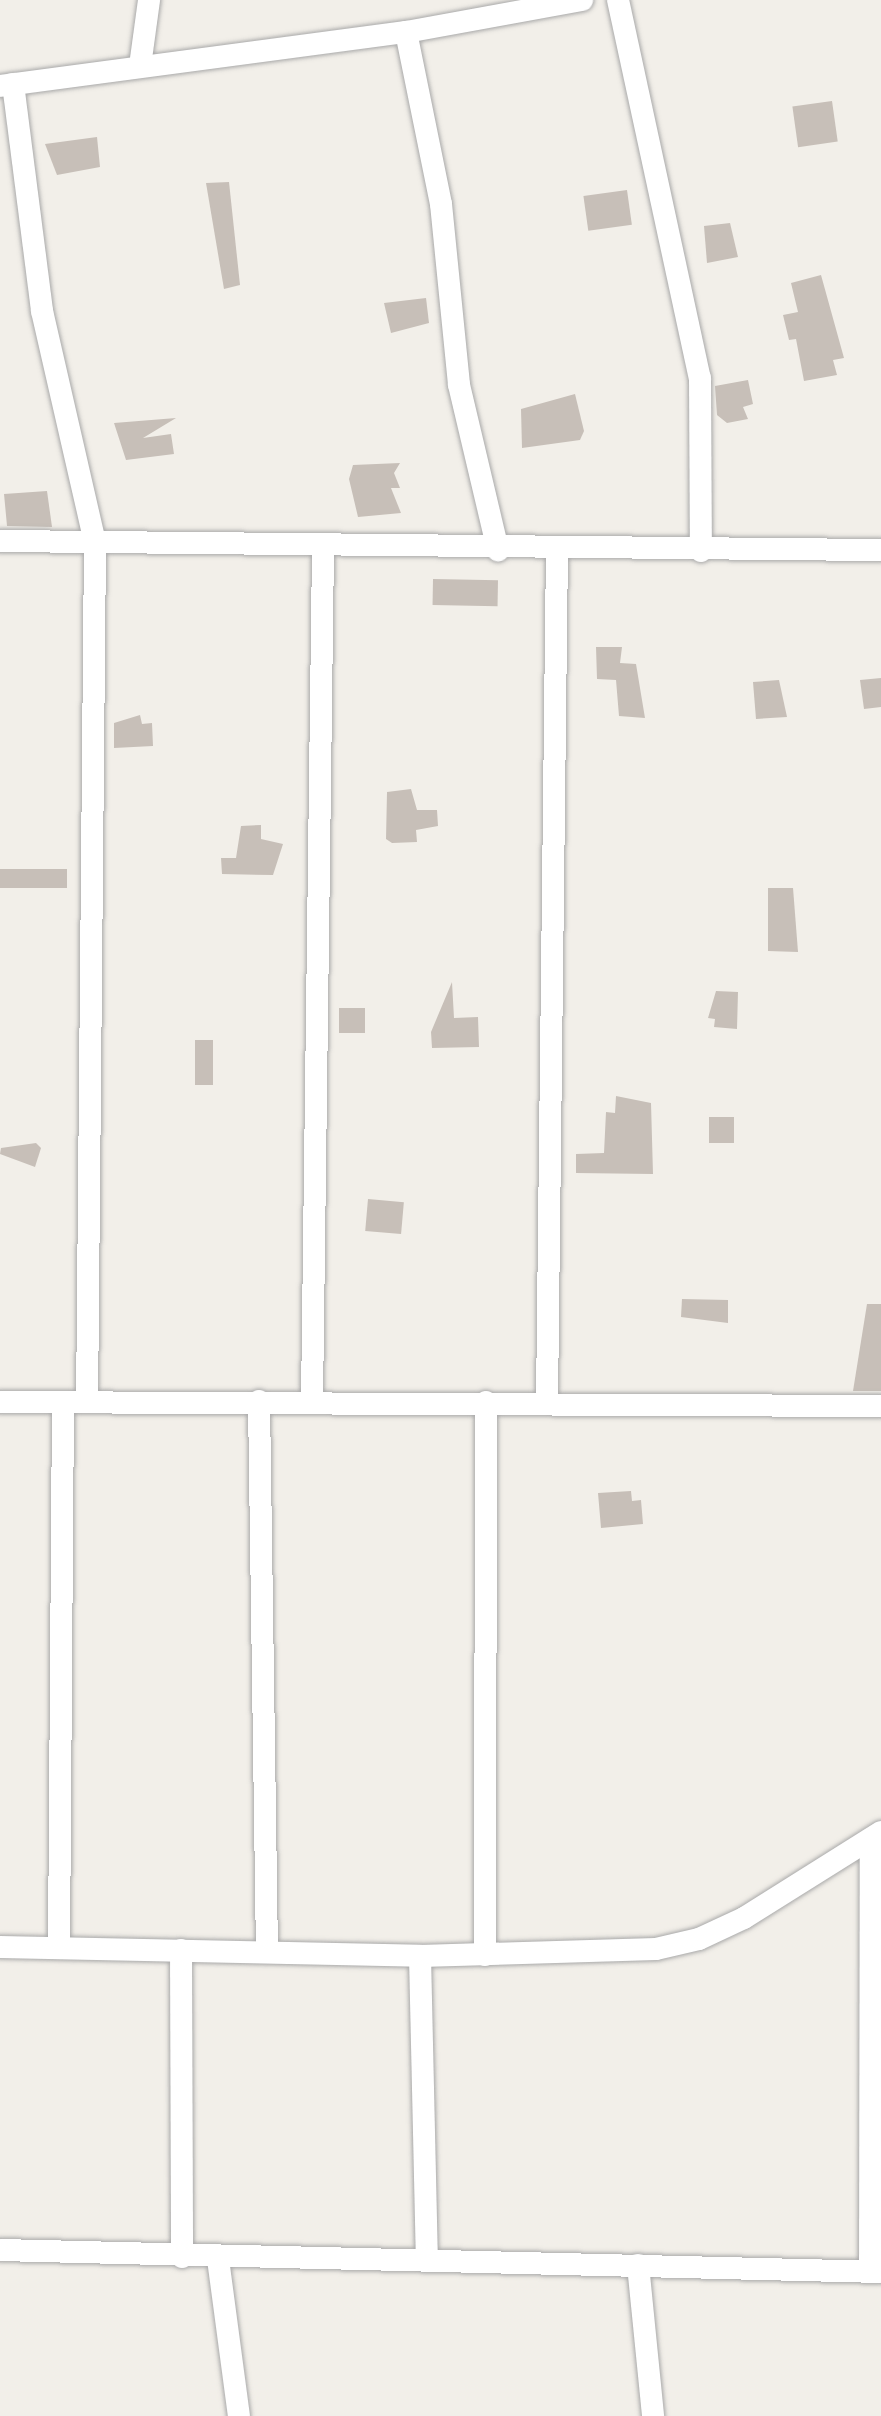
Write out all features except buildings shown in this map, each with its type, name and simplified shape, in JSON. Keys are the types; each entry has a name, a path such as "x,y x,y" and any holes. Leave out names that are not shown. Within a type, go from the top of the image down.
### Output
{"street":[{"path":"140,66 149,0"},
{"path":"87,1402 95,543 42,311 6,85 406,32 582,0"},
{"path":"618,0 700,378 701,552"},
{"path":"406,32 441,204 459,385 498,550"},
{"path":"0,541 557,551 881,550"},
{"path":"312,1400 323,547"},
{"path":"547,1402 557,551"},
{"path":"0,1402 312,1400 881,1406"},
{"path":"258,1401 268,1952"},
{"path":"59,1948 62,1402"},
{"path":"484,1955 486,1402"},
{"path":"0,1947 420,1956 656,1948 699,1939 876,1835"},
{"path":"0,2250 218,2259 427,2258 876,2272 876,1835"},
{"path":"181,1950 182,2258"},
{"path":"420,1956 427,2258"},
{"path":"218,2259 239,2416"},
{"path":"638,2265 652,2416"}]}
